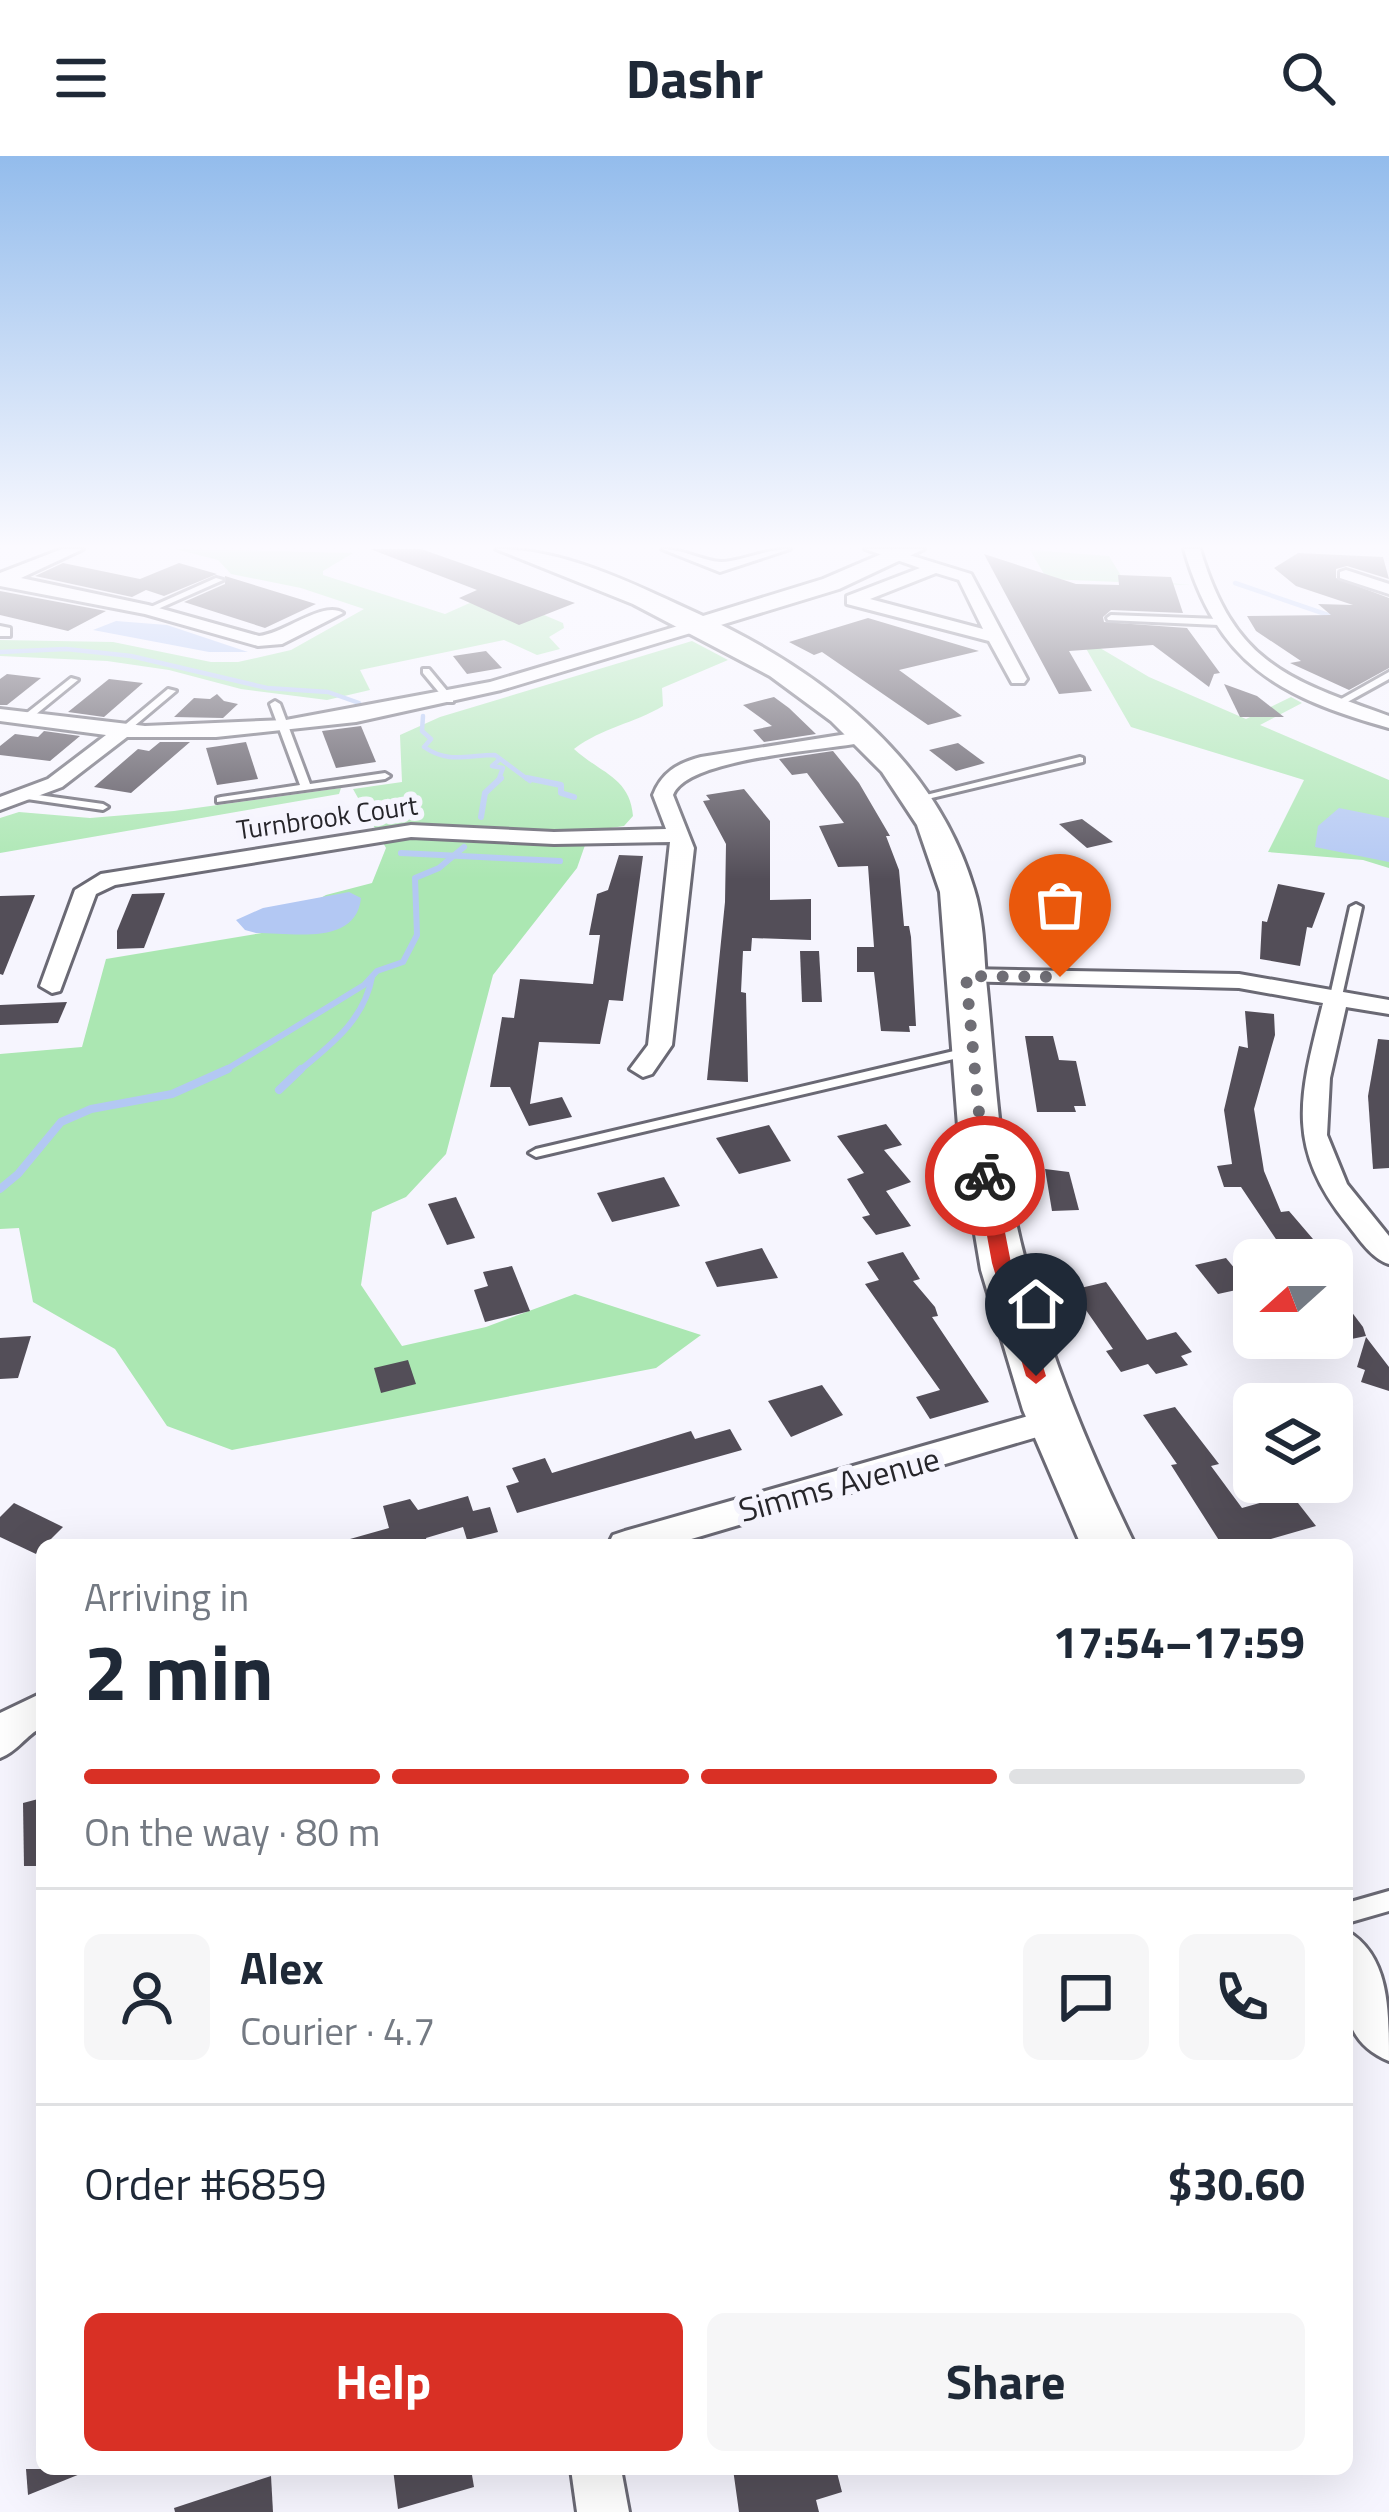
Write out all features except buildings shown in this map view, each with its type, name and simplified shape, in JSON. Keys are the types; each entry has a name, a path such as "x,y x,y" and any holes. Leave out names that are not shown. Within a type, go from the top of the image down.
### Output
{"main road":[{"path":"756,659 802,686 866,737 919,798 952,866 984,1170 1001,1263 1053,1420 1105,1539"}],"street":[{"path":"0,715 123,731 198,732 283,724 450,700 594,659"},
{"path":"1007,659 1018,679"},
{"path":"1256,659 1339,703 1389,722"},
{"path":"0,804 68,775 123,731"},
{"path":"643,1069 658,1052 665,1014 681,835 663,794 680,771 714,761 866,737"},
{"name":"Turnbrook Court","path":"52,986 86,890 109,879 411,831 554,838 681,835"},
{"path":"966,976 1239,981 1389,1007"},
{"path":"1336,996 1311,1131 1324,1174 1389,1254"},
{"name":"Simms Avenue","path":"646,1539 1053,1420"},
{"path":"2,1736 22,1717 36,1711"},
{"path":"597,2475 603,2512"}],"lane":[{"path":"427,670 450,700"},
{"path":"1339,703 1389,675"},
{"path":"26,718 74,680"},
{"path":"123,731 171,691"},
{"path":"275,704 307,788"},
{"path":"919,798 1080,760"},
{"path":"221,800 385,776"},
{"path":"24,796 103,807"},
{"path":"1336,996 1356,907"},
{"path":"536,1153 972,1051"},
{"path":"1353,1910 1389,1901"}],"green space":[{"path":"63,659 413,659 360,670 370,690 327,700 241,689 169,670"},
{"path":"632,659 728,660 662,688 663,706 574,749 620,784 633,816 624,826 590,831 577,868 493,975 446,1154 406,1197 372,1212 361,1285 402,1346 486,1327 575,1294 701,1335 656,1368 232,1450 167,1426 115,1349 33,1302 19,1228 0,1229 0,1054 82,1047 106,959 298,927 300,909 326,895 372,883 386,848 353,789 402,782 400,735 440,717"},
{"path":"1092,659 1119,659 1246,719 1291,697 1302,703 1260,725 1389,780 1389,868 1363,860 1268,852 1304,780 1131,727"},
{"path":"341,788 339,794 0,853 0,818 19,812 90,818"}],"water":[{"path":"1339,808 1389,818 1389,862 1315,847 1318,826"},
{"path":"349,892 361,898 357,913 335,930 304,935 256,933 236,920 263,908"}],"waterway":[{"path":"144,659 267,688 328,692 359,703"},
{"path":"423,716 422,731 431,739 424,747 450,757 495,755 530,781"},
{"path":"498,781 503,768 492,766 500,759"},
{"path":"527,778 561,785 561,793 574,797"},
{"path":"481,817 485,793 498,781"},
{"path":"454,856 464,847"},
{"path":"401,853 454,856"},
{"path":"224,1071 364,985 377,971 403,962 417,935 415,878 454,856"},
{"path":"454,856 560,861"},
{"path":"298,1072 354,1019 372,977"},
{"path":"224,1071 228,1069"},
{"path":"279,1090 301,1069"},
{"path":"0,1189 61,1122 91,1109 172,1094 224,1071"}],"way so far":[{"path":"985,1176 966,976 1060,977"}],"route":[{"path":"985,1176 1001,1263 1036,1376"}]}
